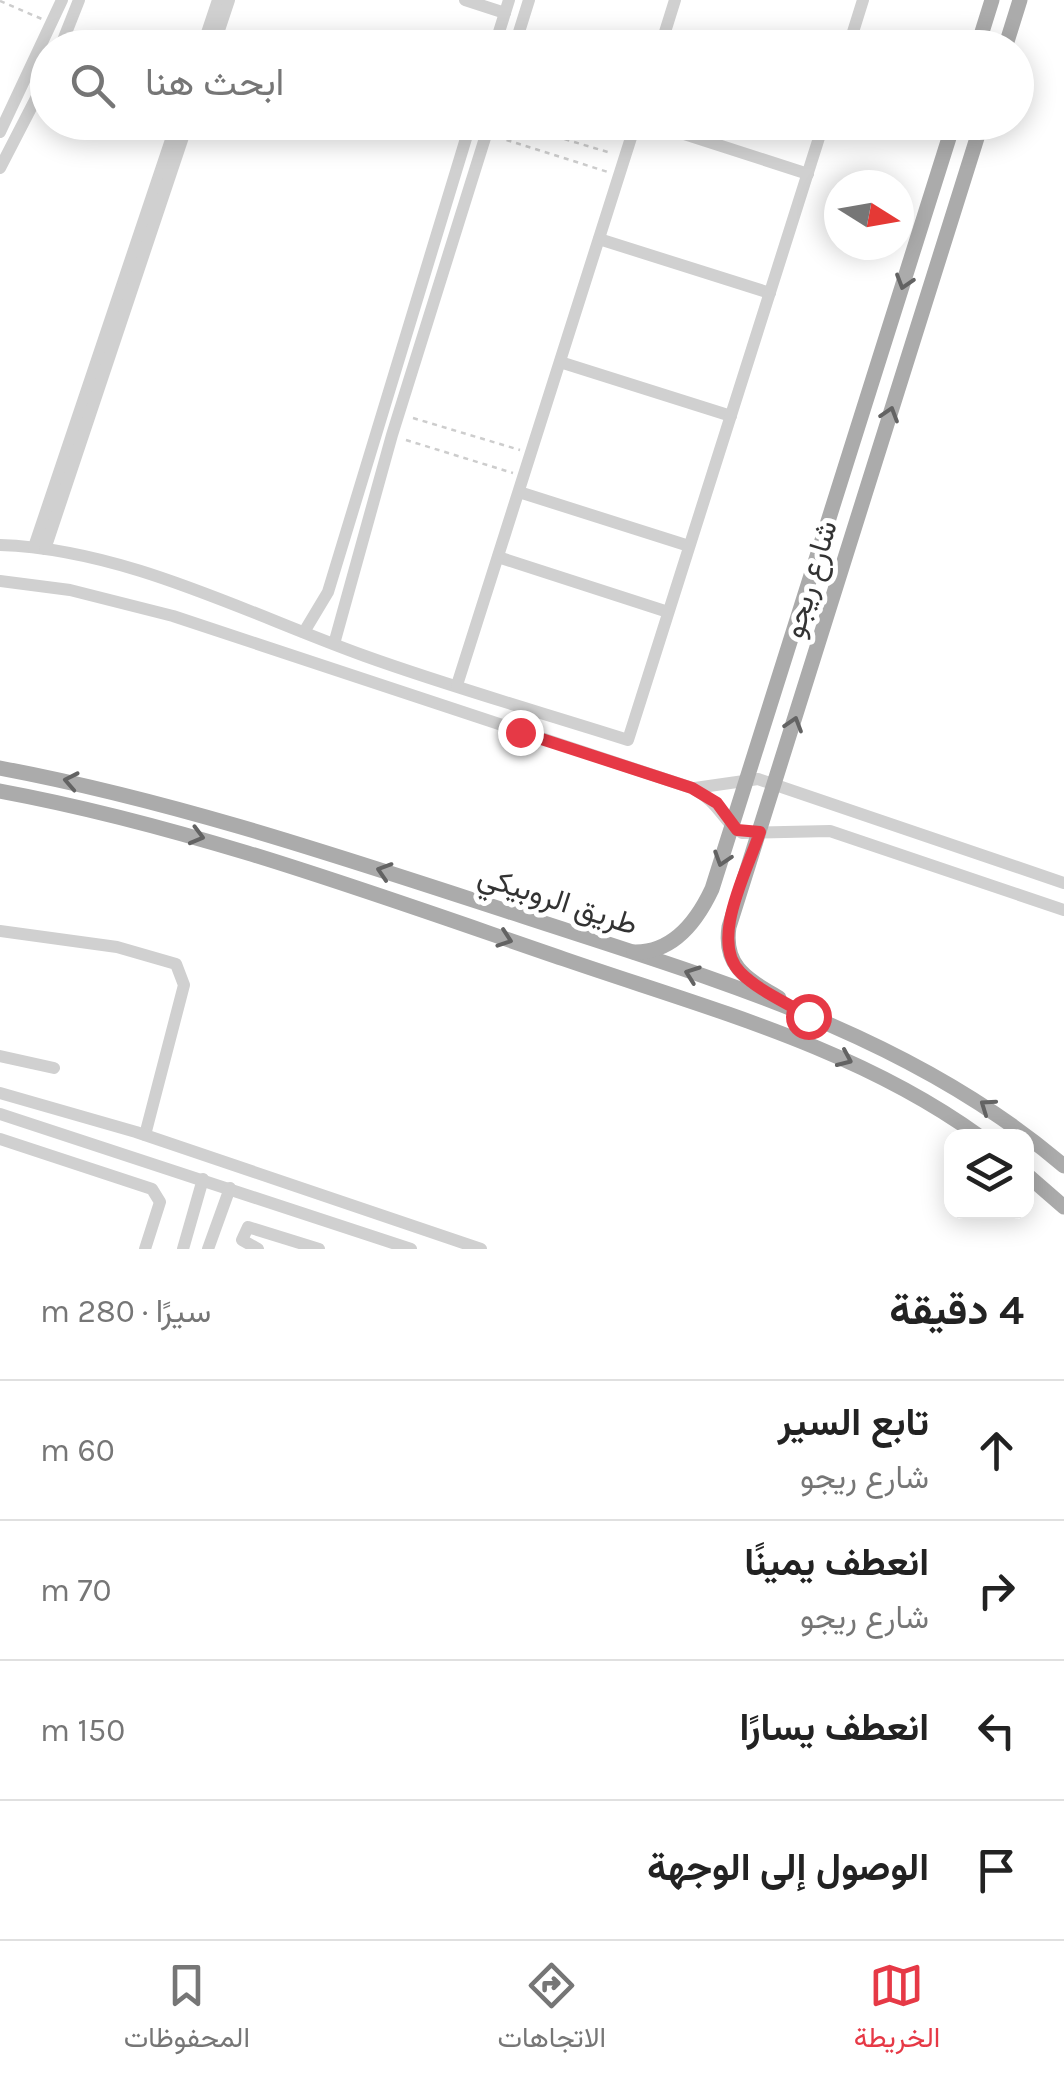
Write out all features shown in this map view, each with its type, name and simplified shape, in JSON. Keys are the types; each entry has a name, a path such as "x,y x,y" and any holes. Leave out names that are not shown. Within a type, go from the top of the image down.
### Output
{"main road":[{"path":"983,30 992,0"},
{"path":"1011,30 1020,0"},
{"name":"شارع ريجو","path":"629,952 648,952 688,928 712,889 948,140"},
{"name":"شارع ريجو","path":"808,1016 746,978 728,951 729,927 976,140"},
{"path":"939,169 964,177"},
{"name":"طريق الروبيكي","path":"0,768 116,790 245,825 629,952 808,1016 923,1066 977,1099 1064,1166"},
{"name":"طريق الروبيكي","path":"0,791 102,810 232,845 798,1040 908,1091 968,1129"},
{"path":"1034,1181 1064,1207"}],"street":[{"path":"49,30 62,0"},
{"path":"67,30 79,0"},
{"path":"208,30 218,0"},
{"path":"219,30 229,0"},
{"path":"466,0 507,6 500,30"},
{"path":"520,30 529,0"},
{"path":"666,30 675,0"},
{"path":"854,30 863,0"},
{"path":"0,132 30,70"},
{"path":"0,168 30,110"},
{"path":"40,548 171,140"},
{"path":"103,359 182,140"},
{"path":"304,632 328,592 466,140"},
{"path":"334,644 392,436 484,140"},
{"path":"458,685 630,140"},
{"path":"703,140 808,174"},
{"path":"0,545 40,548 123,567 334,644 628,740 818,140"},
{"path":"599,239 770,293"},
{"path":"407,332 423,336"},
{"path":"560,362 730,416"},
{"path":"519,492 690,546"},
{"path":"498,558 668,612"},
{"path":"0,581 93,595 174,616 692,788 717,803 732,827 760,832 830,831 1064,910"},
{"path":"692,788 714,788 746,779 775,785 1064,883"},
{"path":"0,931 104,945 160,956 176,964 184,986 144,1135"},
{"path":"0,1056 54,1068"},
{"path":"0,1093 144,1135 481,1249"},
{"path":"0,1114 411,1249"},
{"path":"0,1139 156,1192 160,1202 145,1249"},
{"path":"208,1249 233,1165"},
{"path":"178,1248 203,1178"},
{"path":"258,1249 237,1244 242,1232 252,1226 319,1249"}],"path":[{"path":"0,1 52,24"},
{"path":"521,140 619,176"},
{"path":"567,140 625,157"},
{"path":"399,414 531,453"},
{"path":"392,436 524,476"}],"route":[{"path":"520,732 692,788 717,803 732,827 748,833 760,832 729,927 728,951 746,978 808,1016"}]}
